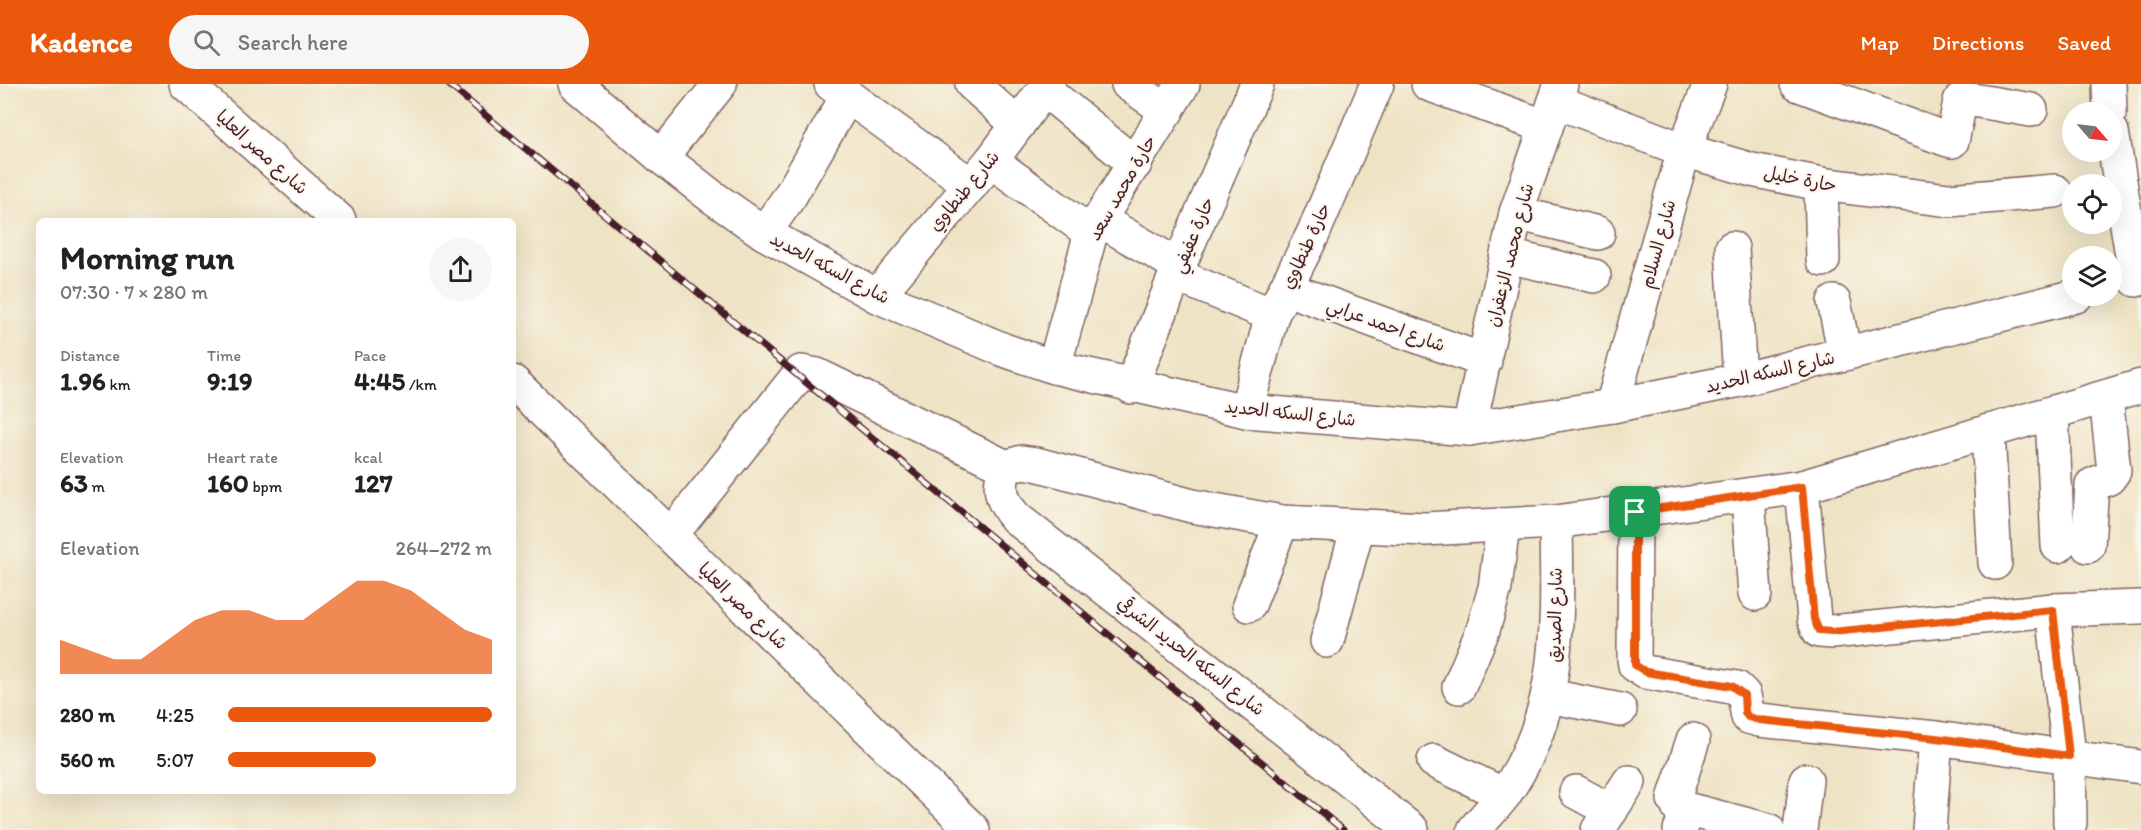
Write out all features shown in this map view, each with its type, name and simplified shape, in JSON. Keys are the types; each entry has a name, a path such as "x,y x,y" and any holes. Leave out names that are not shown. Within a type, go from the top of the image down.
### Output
{"street":[{"name":"شارع مصر العليا","path":"186,84 337,218"},
{"path":"661,157 720,84"},
{"path":"972,84 1018,125"},
{"path":"1128,84 1167,111"},
{"name":"حارة محمد سعد","path":"1054,367 1096,227 1183,84"},
{"name":"حارة عفيفي","path":"1131,387 1177,270 1257,84"},
{"name":"حارة طنطاوي","path":"1246,411 1280,302 1345,161 1377,84"},
{"name":"حارة خليل","path":"1428,84 1554,104 1684,150 1752,170 1821,184 1948,200 2055,191"},
{"name":"شارع السلام","path":"1612,406 1684,150 1710,84"},
{"path":"1797,84 1868,97 1952,141 1960,101 1967,99 2031,110"},
{"path":"2109,84 2110,102"},
{"name":"شارع السكه الحديد","path":"578,85 661,157 764,233 877,296 1004,350 1054,367 1131,387 1246,411 1469,429 1612,406 1740,380 2062,300"},
{"path":"1046,87 1135,164"},
{"name":"شارع طنطاوي","path":"877,296 981,173 1046,87"},
{"path":"764,233 790,196 840,89"},
{"name":"شارع احمد عرابي","path":"840,89 981,173 1096,227 1177,270 1485,361"},
{"name":"شارع محمد الزعفران","path":"1469,429 1516,213 1554,104"},
{"path":"2116,162 2130,282"},
{"path":"1821,184 1823,260"},
{"path":"1516,213 1598,233"},
{"path":"1732,248 1740,380"},
{"path":"1507,256 1594,276"},
{"path":"1834,302 1845,354"},
{"path":"671,536 801,372 817,375 1006,466 1022,462 1036,464 1192,506 1282,522 1425,529 1556,522 1802,487 2141,386"},
{"name":"شارع مصر العليا","path":"516,385 973,830"},
{"path":"2052,413 2073,546 2092,485 2109,478 2114,471 2106,398"},
{"path":"1988,431 1995,563"},
{"name":"شارع السكه الحديد الشرقي","path":"1006,466 1000,485 1002,497 1005,505 1016,518 1412,830"},
{"path":"1802,487 1814,619 1819,631 1832,632 2053,610 2141,607"},
{"path":"1748,496 1755,594"},
{"path":"1635,512 1635,665 1646,672 1732,686 1741,690 1745,712 1752,718 1936,738 2141,767"},
{"path":"1249,605 1282,522"},
{"name":"شارع الصديق","path":"1474,830 1504,795 1534,739 1549,696 1557,639 1556,522"},
{"path":"1327,640 1358,526"},
{"path":"1459,687 1483,630 1495,588 1503,526"},
{"path":"2053,610 2069,756 2070,823"},
{"path":"1549,696 1620,710"},
{"path":"1929,830 1936,738"},
{"path":"1693,740 1674,799 1679,818 1768,830"},
{"path":"1434,761 1504,795"},
{"path":"1800,830 1806,780"},
{"path":"1576,792 1604,821 1629,782"}],"railway":[{"path":"448,84 1343,830"}],"route":[{"path":"1802,487 1814,619 1819,631 1832,632 2053,610 2069,756 1936,738 1759,720 1748,717 1745,712 1744,695 1741,690 1732,686 1646,672 1640,669 1635,665 1634,659 1635,512 1802,487"}]}
